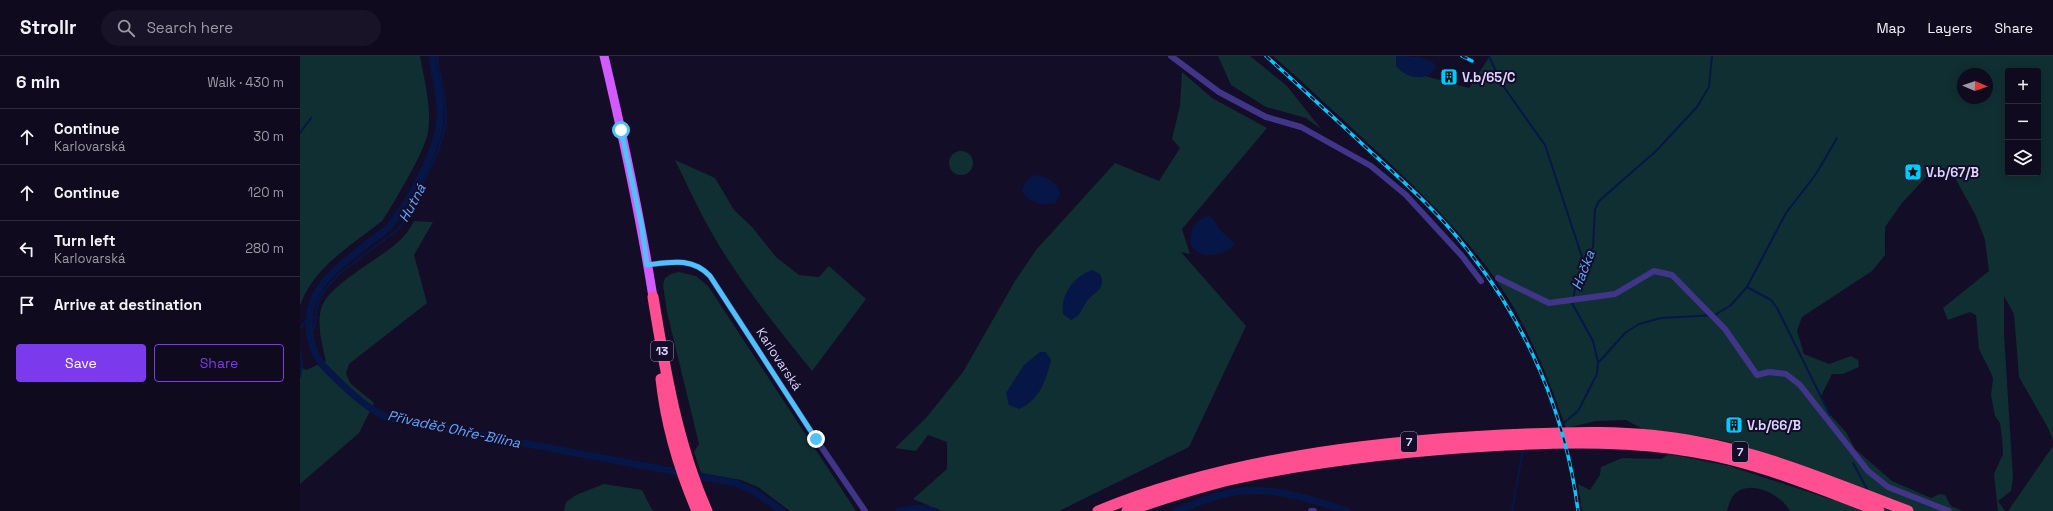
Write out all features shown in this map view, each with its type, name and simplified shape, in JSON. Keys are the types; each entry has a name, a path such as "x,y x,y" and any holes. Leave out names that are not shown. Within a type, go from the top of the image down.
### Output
{"highway":[{"name":"13","path":"653,297 662,390 696,510"},
{"name":"7","path":"1098,511 1182,487 1280,470 1403,452 1528,444 1642,440 1730,460 1908,511"},
{"name":"13","path":"679,449 707,511"},
{"name":"7","path":"1127,511 1182,487"},
{"name":"7","path":"1832,488 1879,511"}],"main road":[{"name":"13","path":"604,56 628,157 653,297"}],"street":[{"path":"1171,56 1219,92 1266,117 1301,127 1371,166 1406,195 1462,256 1481,280"},
{"name":"Karlovarská","path":"647,265 683,261 698,266 710,276 865,511"},
{"path":"1498,278 1549,303 1615,294 1654,271 1672,275 1725,329 1756,375 1769,372 1786,374 1800,385 1868,471 1888,487 1949,511"}],"green space":[{"path":"300,56 420,56 427,94 429,123 426,140 417,161 382,221 346,248 323,269 306,292 300,306"},
{"path":"1218,56 1250,56 1287,86 1321,129 1306,118 1266,107 1231,85"},
{"path":"1273,56 1396,56 1396,66 1414,77 1425,76 1469,88 1490,56 2053,56 2053,440 2047,426 2019,377 2014,314 2004,296 2004,334 2013,478 2011,491 1998,501 2005,511 1998,511 1994,474 2003,454 2002,437 2000,423 1995,416 1991,395 1993,380 1992,375 1979,349 1976,315 1970,312 1948,320 1943,308 1989,271 1985,240 1976,216 1954,176 1944,168 1928,175 1902,203 1885,227 1885,255 1872,271 1802,317 1797,331 1804,354 1829,364 1851,356 1858,360 1859,367 1843,374 1832,374 1821,396 1832,417 1846,432 1855,449 1892,481 1931,498 1940,494 1945,495 1951,506 1962,511 1790,511 1781,500 1774,495 1767,491 1751,488 1737,492 1730,500 1727,511 1582,511 1578,484 1590,490 1600,475 1601,467 1622,458 1661,459 1669,454 1729,466 1833,500 1840,479 1734,443 1699,436 1643,429 1626,420 1596,421 1566,428 1533,345 1508,298 1494,276 1462,236 1427,199"},
{"path":"1182,72 1212,98 1267,128 1182,229 1190,254 1181,252 1246,326 1189,447 1059,511 942,511 913,499 947,469 947,442 928,435 916,451 895,448 926,418 963,372 1015,281 1036,250 1115,163 1159,181 1180,148 1172,139 1180,106"},
{"path":"961,151 966,152 972,158 972,168 966,174 961,175 956,174 950,168 949,163 950,158 956,152"},
{"path":"675,160 715,178 734,210 752,227 776,257 799,275 819,277 829,266 866,299 812,371 760,305 723,252 701,213"},
{"path":"414,221 433,222 414,255 427,303 349,364 346,373 350,383 374,403 359,433 300,484 300,367 306,370 326,361 320,329 321,309 326,299 334,290 396,244"},
{"path":"679,272 696,276 708,286 856,511 790,511 758,487 741,480 701,473 694,452 699,444 667,312 663,285 665,278 671,274"},
{"path":"2053,446 2053,511 2008,511"},
{"path":"604,484 642,490 654,511 564,511 566,502 576,495"}],"water":[{"path":"1396,56 1412,56 1427,59 1435,64 1436,68 1427,76 1410,76 1396,66"},
{"path":"1035,175 1051,180 1057,186 1060,194 1055,203 1037,203 1028,198 1022,191 1026,182"},
{"path":"1210,216 1220,230 1235,243 1229,249 1213,255 1197,252 1192,247 1190,239 1196,224 1200,220"},
{"path":"1092,270 1100,274 1102,279 1101,287 1087,301 1079,314 1071,320 1063,314 1066,293 1079,277"},
{"path":"1040,352 1046,352 1051,360 1041,389 1032,400 1019,409 1009,405 1006,393 1024,365"}],"waterway":[{"name":"Přivaděč Ohře-Bílina","path":"432,56 440,111 438,132 434,146 421,176 396,218 388,228 327,278 316,295 312,304 309,324 312,344 321,363 363,403 389,418 736,483 755,492 782,511"},
{"name":"Hutná","path":"309,330 314,329 318,302 323,292 339,274 397,230 407,217 439,149 446,123 446,109 437,56"},
{"path":"1489,56 1501,83 1545,145 1585,266"},
{"name":"Hačka","path":"1555,428 1559,427 1578,411 1597,374 1598,362 1593,341 1572,303 1575,289 1593,247 1595,209 1599,201 1656,151 1697,107 1709,87 1712,56"},
{"path":"300,133 311,118"},
{"path":"1747,287 1786,213 1816,174 1837,138"},
{"path":"1599,362 1625,333 1639,324 1661,318 1715,315 1731,305 1747,287 1771,300 1777,308 1830,415"},
{"name":"Přivaděč Ohře-Bílina","path":"300,328 309,317 315,317"},
{"name":"Hutná","path":"300,350 302,364 300,377"},
{"name":"Hačka","path":"1512,511 1523,449"},
{"path":"1853,463 1867,489"},
{"name":"Přivaděč Ohře-Bílina","path":"1176,511 1209,498 1252,490 1284,493 1347,511"},
{"name":"Přivaděč Ohře-Bílina","path":"899,511 920,508 934,511"}],"railway":[{"path":"1266,56 1420,198 1444,222 1488,277 1508,307 1525,339 1553,405 1564,440 1578,511"},
{"path":"1462,56 1472,61"}],"place":[{"name":"V.b/65/C","path":"1449,77"},
{"name":"V.b/67/B","path":"1913,172"},
{"name":"V.b/66/B","path":"1734,425"}],"route":[{"path":"621,130 642,228 647,265 683,261 702,268 710,276 816,439"}]}
